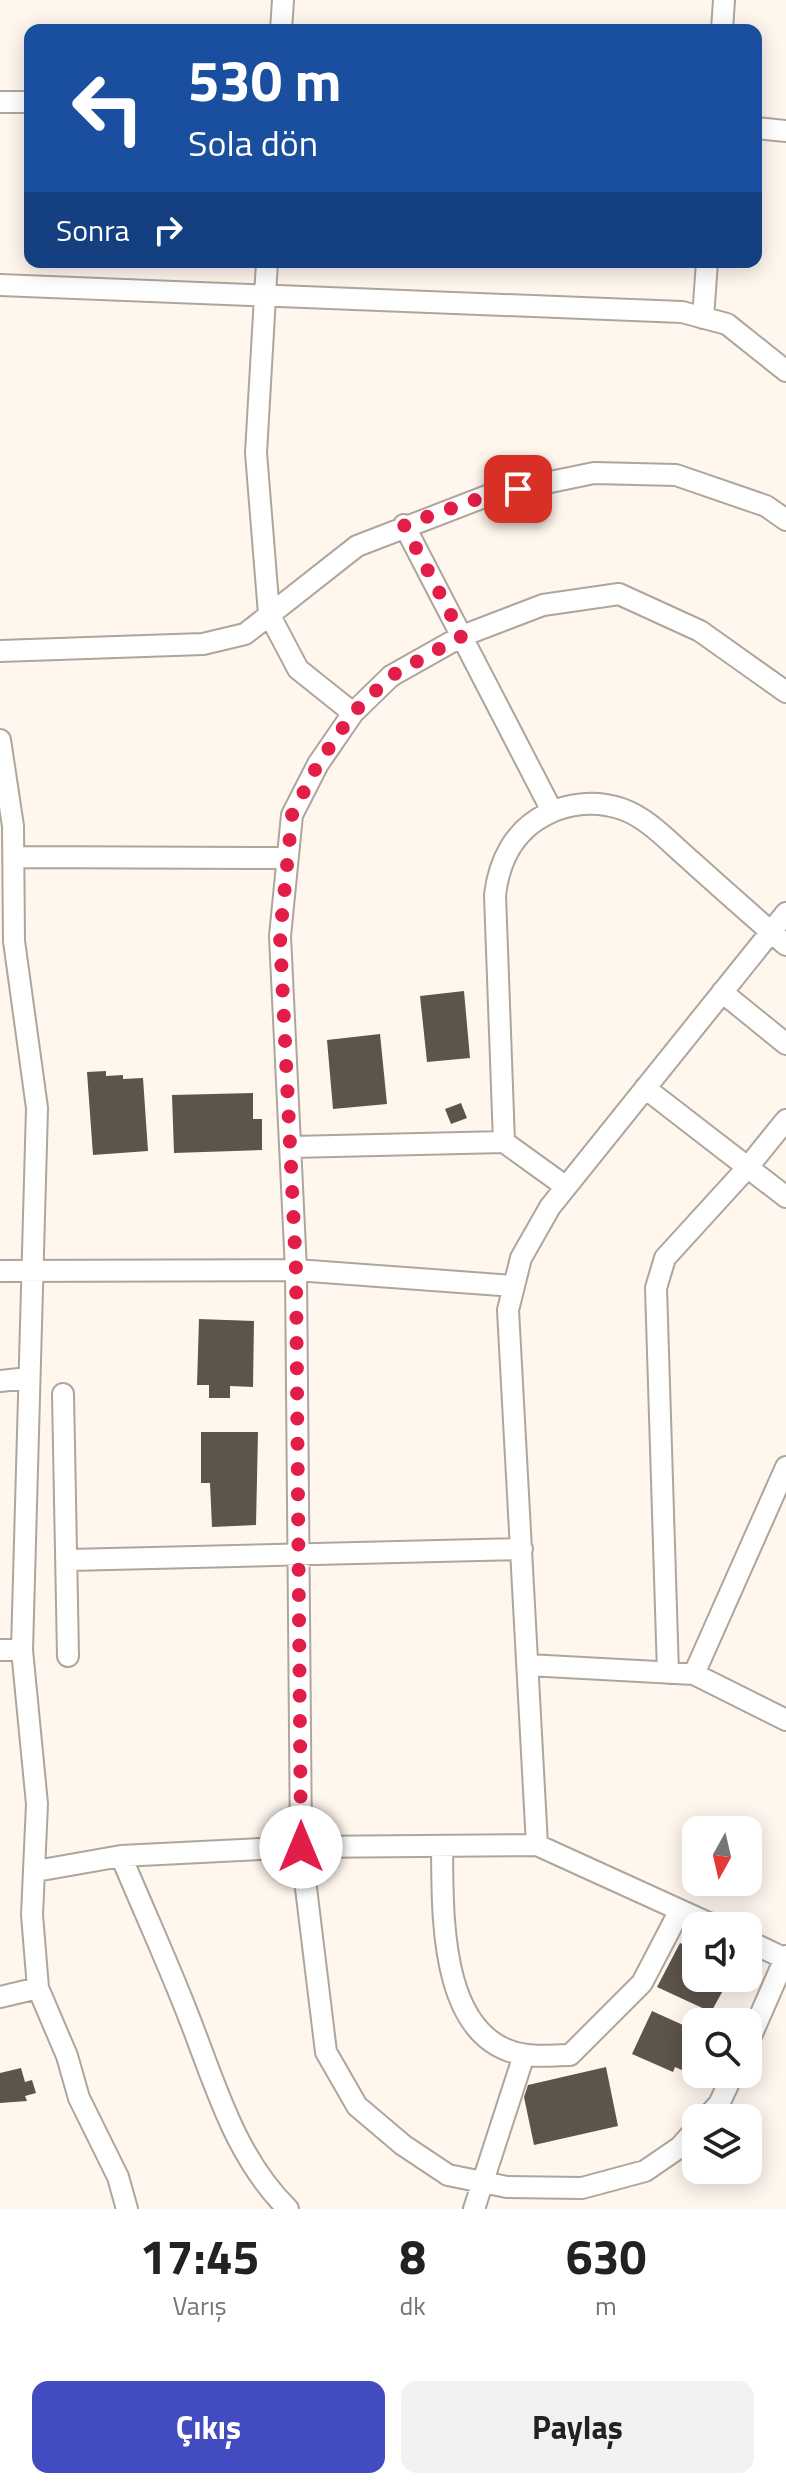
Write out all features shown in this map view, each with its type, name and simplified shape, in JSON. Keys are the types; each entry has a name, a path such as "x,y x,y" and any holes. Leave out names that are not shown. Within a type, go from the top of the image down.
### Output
{"street":[{"path":"281,24 283,0"},
{"path":"722,24 724,0"},
{"path":"0,102 24,102"},
{"path":"762,129 786,131"},
{"path":"267,268 256,453 269,614 298,669 353,713"},
{"path":"703,318 707,268"},
{"path":"0,285 682,312 727,324 786,371"},
{"path":"0,651 203,644 245,634 357,546 404,525 492,494 594,473 676,475 766,506 786,520"},
{"path":"404,525 552,811"},
{"path":"682,2145 645,2171 582,2188 507,2187 448,2175 403,2145 357,2106 326,2052 301,1847 296,1270 280,936 292,815 318,764 353,713 391,676 462,636 543,605 619,594 700,631 786,692"},
{"path":"0,740 13,826 14,857 7,941 37,1108 22,1650 37,1804 32,1915 38,1988 67,2056 79,2098 118,2177 127,2209"},
{"path":"504,1142 496,886 511,845 522,831 552,811 596,804 637,816 778,939"},
{"path":"14,857 287,858"},
{"path":"537,1845 508,1310 521,1258 565,1186 722,992 778,939 786,913"},
{"path":"722,992 786,1044"},
{"path":"645,1088 786,1197"},
{"path":"668,1673 656,1288 665,1258 748,1167 786,1120"},
{"path":"292,1147 504,1142 565,1186"},
{"path":"0,1271 296,1270 514,1286"},
{"path":"0,1381 28,1378"},
{"path":"63,1394 69,1560 68,1656"},
{"path":"694,1674 786,1467"},
{"path":"69,1560 522,1549"},
{"path":"0,1650 22,1650"},
{"path":"528,1665 694,1674 786,1720"},
{"path":"36,1871 121,1856 301,1847 537,1845 684,1912"},
{"path":"442,1846 444,1935 459,1999 490,2038 524,2055 570,2055 601,2027 642,1983 680,1910"},
{"path":"121,1856 190,2018 224,2114 269,2190 288,2209"},
{"path":"762,1947 786,1958 762,2012"},
{"path":"0,1997 38,1988"},
{"path":"474,2209 524,2055"}],"building":[{"path":"464,991 470,1058 427,1062 420,996"},
{"path":"380,1034 387,1104 333,1109 327,1040"},
{"path":"106,1071 106,1076 143,1078 148,1151 93,1155 87,1072"},
{"path":"253,1093 253,1119 262,1119 262,1150 174,1153 172,1095"},
{"path":"461,1103 467,1118 451,1124 445,1109"},
{"path":"199,1319 254,1321 253,1387 230,1386 230,1398 209,1398 209,1385 197,1385"},
{"path":"201,1432 258,1432 256,1525 212,1527 210,1483 201,1483"},
{"path":"680,1943 682,1992 722,1992 713,2008 702,2008 657,1987"},
{"path":"652,2011 682,2025 682,2070 675,2067 673,2072 632,2054"},
{"path":"606,2067 618,2126 534,2145 524,2097 528,2085"},
{"path":"21,2068 25,2082 32,2080 36,2093 25,2096 27,2101 0,2103 0,2073"}],"route":[{"path":"301,1847 296,1270 280,936 292,815 318,764 353,713 391,676 462,636 404,525 492,494 518,489"}]}
